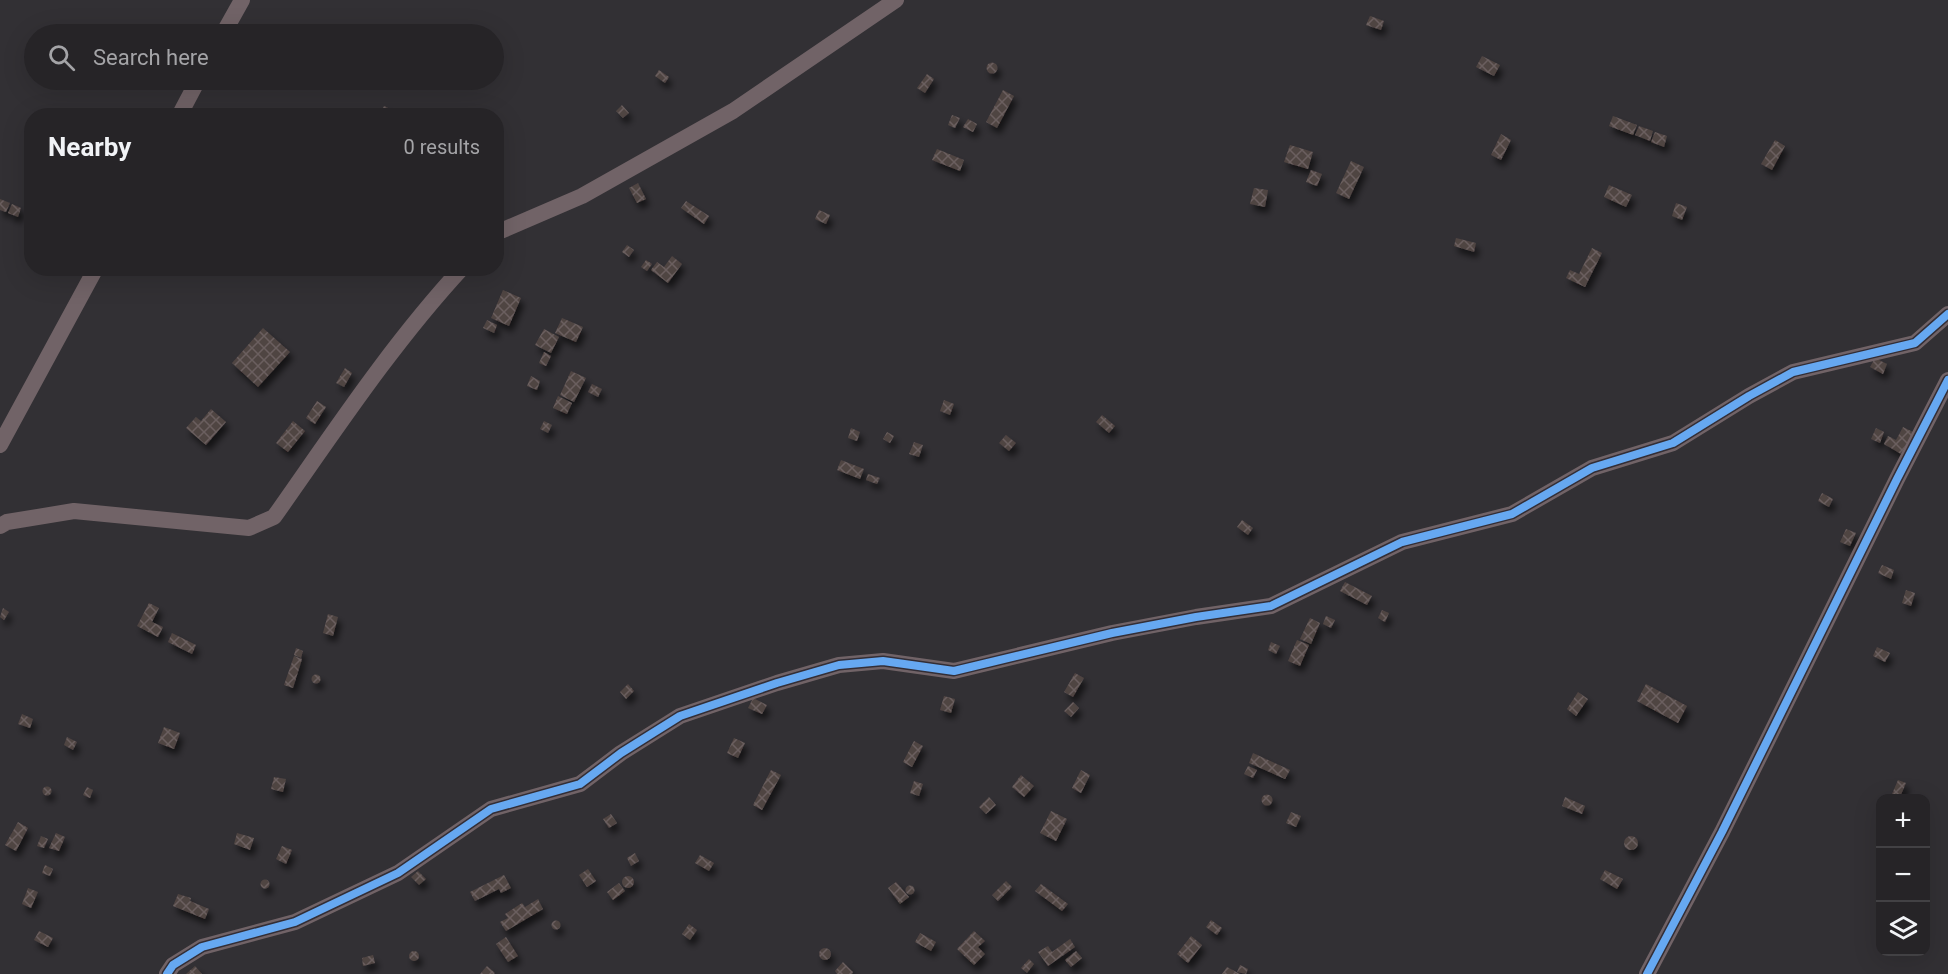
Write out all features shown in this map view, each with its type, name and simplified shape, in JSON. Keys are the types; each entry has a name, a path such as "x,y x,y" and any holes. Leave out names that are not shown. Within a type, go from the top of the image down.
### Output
{"street":[{"path":"229,24 242,0"},
{"path":"504,230 582,196 734,111 896,0"},
{"path":"183,108 193,90"},
{"path":"0,445 92,276"},
{"path":"0,526 7,522 74,511 249,528 274,517 390,354 432,300 454,276"},
{"path":"167,974 174,965 202,947 295,922 398,873 491,809 580,784 621,753 680,716 777,683 840,665 883,661 954,671 1112,633 1271,606 1402,542 1512,514 1592,468 1673,443 1793,372 1915,343 1948,314"},
{"path":"1647,974 1722,832 1948,380"}],"building":[{"path":"1370,16 1384,21 1381,30 1366,25"},
{"path":"1482,56 1500,65 1494,76 1476,67"},
{"path":"992,62 998,68 992,74 986,68"},
{"path":"659,70 669,77 665,83 655,76"},
{"path":"927,74 934,79 925,93 917,88"},
{"path":"1003,90 1014,96 997,128 986,122"},
{"path":"622,105 629,113 623,118 616,111"},
{"path":"952,115 960,118 955,128 948,125"},
{"path":"1613,116 1637,125 1633,135 1609,126"},
{"path":"968,119 977,124 973,132 963,127"},
{"path":"1639,126 1653,131 1650,141 1635,135"},
{"path":"1655,132 1667,136 1664,147 1651,142"},
{"path":"1501,134 1511,140 1501,160 1491,155"},
{"path":"1775,140 1785,146 1772,170 1761,164"},
{"path":"1290,145 1313,152 1308,169 1284,162"},
{"path":"937,149 964,160 960,171 932,160"},
{"path":"1351,161 1364,167 1349,199 1336,193"},
{"path":"1311,170 1322,174 1317,186 1306,182"},
{"path":"638,183 646,199 637,203 629,188"},
{"path":"1609,185 1632,195 1626,207 1604,197"},
{"path":"1254,188 1268,190 1265,207 1250,204"},
{"path":"0,199 10,203 6,212 0,210"},
{"path":"686,201 709,216 704,224 681,208"},
{"path":"1676,203 1687,207 1682,220 1672,216"},
{"path":"12,204 21,208 18,217 8,213"},
{"path":"819,210 830,215 826,224 815,219"},
{"path":"1456,238 1476,243 1474,252 1454,246"},
{"path":"627,245 634,250 629,257 622,252"},
{"path":"1592,248 1602,253 1585,287 1566,278 1570,270 1579,274"},
{"path":"672,256 682,264 668,283 651,270 657,262 664,267"},
{"path":"646,260 652,264 647,271 641,267"},
{"path":"503,290 521,298 509,326 491,318"},
{"path":"562,318 583,327 576,342 555,333"},
{"path":"487,320 497,325 494,333 483,328"},
{"path":"263,328 290,352 258,387 232,363"},
{"path":"544,329 559,337 551,353 535,345"},
{"path":"544,352 551,356 546,366 539,363"},
{"path":"1875,358 1887,364 1883,374 1870,367"},
{"path":"345,368 352,373 344,387 336,383"},
{"path":"571,371 586,378 574,402 560,395"},
{"path":"531,376 540,381 537,390 527,386"},
{"path":"592,384 602,389 598,397 588,392"},
{"path":"558,396 572,403 567,414 553,408"},
{"path":"944,400 954,404 950,415 940,411"},
{"path":"317,401 326,407 315,424 306,418"},
{"path":"211,409 226,422 206,445 186,428 196,417 201,421"},
{"path":"1102,415 1115,426 1109,433 1096,422"},
{"path":"293,421 305,431 288,452 276,443"},
{"path":"544,421 552,425 548,433 540,429"},
{"path":"1903,427 1913,432 1901,454 1884,444 1888,436 1896,440"},
{"path":"851,428 860,432 857,441 848,438"},
{"path":"1876,428 1884,432 1880,443 1871,439"},
{"path":"887,432 894,436 890,443 883,439"},
{"path":"1006,435 1016,443 1009,451 999,443"},
{"path":"914,442 923,445 919,457 909,454"},
{"path":"841,460 864,469 860,479 837,470"},
{"path":"868,474 880,478 877,484 866,480"},
{"path":"1822,493 1833,499 1829,507 1818,501"},
{"path":"1242,520 1253,528 1248,535 1237,527"},
{"path":"1846,529 1856,533 1850,546 1840,542"},
{"path":"1882,565 1894,570 1891,579 1878,573"},
{"path":"1345,582 1372,596 1367,605 1340,591"},
{"path":"1906,590 1915,593 1911,606 1902,603"},
{"path":"149,603 159,608 152,622 163,627 158,637 137,626"},
{"path":"3,608 9,612 4,620 0,617"},
{"path":"1382,610 1389,613 1385,622 1378,618"},
{"path":"328,614 338,617 333,636 323,633"},
{"path":"1326,616 1335,620 1331,628 1323,624"},
{"path":"1310,618 1320,623 1311,644 1300,639"},
{"path":"172,633 196,645 192,654 168,642"},
{"path":"1297,640 1309,645 1300,666 1288,661"},
{"path":"1271,642 1280,646 1276,654 1268,650"},
{"path":"1877,647 1890,653 1885,662 1873,656"},
{"path":"296,648 303,651 301,658 294,655"},
{"path":"294,656 302,659 293,688 284,685"},
{"path":"1075,673 1084,678 1073,697 1064,692"},
{"path":"316,675 320,679 316,683 312,679"},
{"path":"628,684 634,691 626,699 620,692"},
{"path":"1646,684 1687,706 1678,723 1637,701"},
{"path":"1578,692 1588,699 1576,716 1567,709"},
{"path":"944,696 955,699 951,713 940,710"},
{"path":"753,698 767,705 762,714 748,708"},
{"path":"1073,702 1079,708 1071,717 1064,711"},
{"path":"22,714 33,719 30,728 18,724"},
{"path":"164,727 180,733 174,749 158,743"},
{"path":"67,737 77,742 73,750 64,745"},
{"path":"734,738 745,743 738,758 727,753"},
{"path":"914,741 923,746 912,767 903,762"},
{"path":"1253,753 1290,770 1285,779 1249,763"},
{"path":"1248,766 1257,770 1253,778 1244,774"},
{"path":"771,770 781,775 762,810 753,805"},
{"path":"1081,770 1090,775 1081,793 1072,788"},
{"path":"1021,775 1034,786 1024,797 1012,787"},
{"path":"274,777 286,779 283,792 271,789"},
{"path":"1898,780 1906,783 1901,794 1892,794"},
{"path":"914,781 923,784 919,796 910,793"},
{"path":"47,786 52,791 47,796 42,791"},
{"path":"87,787 93,790 90,798 83,795"},
{"path":"1267,794 1273,800 1267,806 1261,800"},
{"path":"989,797 996,805 986,814 979,807"},
{"path":"1565,797 1585,806 1582,814 1562,806"},
{"path":"1051,811 1067,819 1056,841 1040,833"},
{"path":"1291,812 1301,816 1296,827 1286,823"},
{"path":"611,814 617,823 609,828 603,819"},
{"path":"18,822 28,828 16,851 5,845"},
{"path":"56,833 65,837 59,851 49,848"},
{"path":"237,833 254,838 250,850 234,844"},
{"path":"41,836 48,839 44,848 37,846"},
{"path":"1631,836 1636,838 1638,843 1636,848 1631,850 1626,848 1624,843 1626,838"},
{"path":"282,846 292,850 286,864 276,859"},
{"path":"635,853 639,861 631,866 627,858"},
{"path":"700,855 714,863 709,871 695,863"},
{"path":"45,865 53,869 50,876 42,873"},
{"path":"588,869 596,881 587,887 579,875"},
{"path":"1605,870 1623,879 1617,889 1600,879"},
{"path":"418,871 426,879 419,885 411,877"},
{"path":"504,875 511,888 501,893 499,889 475,901 470,892"},
{"path":"630,876 634,882 630,888 626,888 622,880"},
{"path":"265,879 270,884 265,889 260,884"},
{"path":"1006,881 1012,887 998,901 992,895"},
{"path":"896,882 909,897 900,904 888,888"},
{"path":"619,883 625,891 613,900 607,892"},
{"path":"1041,884 1068,904 1062,911 1035,891"},
{"path":"910,885 915,890 910,895 905,890"},
{"path":"28,888 38,892 31,908 22,904"},
{"path":"178,894 191,898 190,901 209,909 205,919 173,906"},
{"path":"538,899 543,909 506,931 500,922 508,918 505,914 522,903 525,907"},
{"path":"556,920 561,925 556,930 551,925"},
{"path":"1211,920 1222,928 1217,935 1206,927"},
{"path":"689,924 697,930 690,940 682,934"},
{"path":"39,931 53,938 48,947 34,940"},
{"path":"974,931 985,941 978,947 985,954 974,965 957,949"},
{"path":"920,933 936,942 931,951 915,942"},
{"path":"1191,936 1202,945 1188,963 1177,954"},
{"path":"506,937 518,956 508,962 496,944"},
{"path":"1070,939 1075,947 1048,966 1038,952 1048,946 1052,952"},
{"path":"827,948 831,954 827,960 823,960 819,952"},
{"path":"414,951 418,952 418,960 414,961 410,960 409,956 410,952"},
{"path":"1076,951 1082,958 1071,967 1065,960"},
{"path":"373,955 375,963 363,966 362,958"},
{"path":"1029,959 1034,964 1027,973 1021,968"},
{"path":"843,962 853,972 852,974 837,974 835,971"},
{"path":"1240,965 1248,969 1246,974 1237,972"},
{"path":"195,966 202,974 186,974"},
{"path":"487,966 495,973 480,974"},
{"path":"1227,967 1240,974 1222,974"}],"cycle path":[{"path":"167,974 173,965 202,947 295,922 398,873 491,809 580,784 621,753 680,716 839,665 883,661 954,671 1112,633 1271,606 1402,542 1512,514 1592,468 1673,443 1793,372 1915,343 1948,314"},
{"path":"1647,974 1722,832 1948,380"}]}
